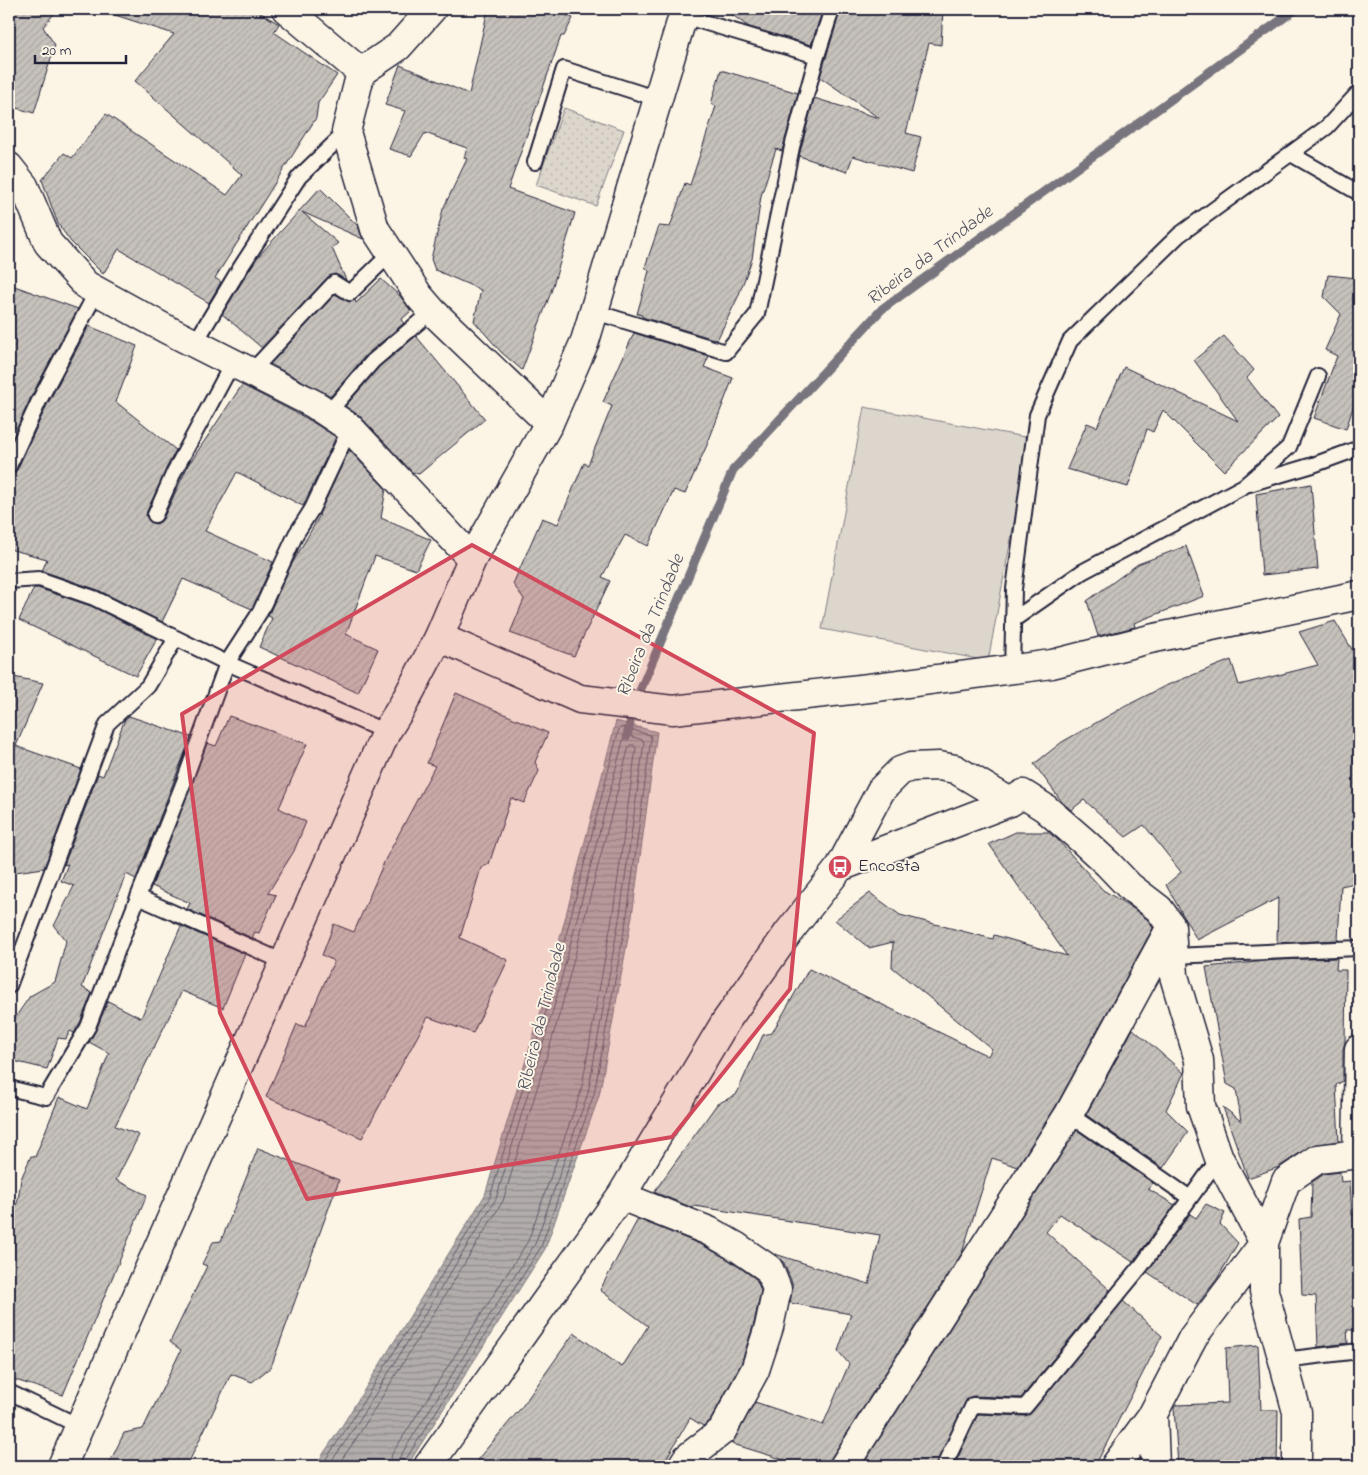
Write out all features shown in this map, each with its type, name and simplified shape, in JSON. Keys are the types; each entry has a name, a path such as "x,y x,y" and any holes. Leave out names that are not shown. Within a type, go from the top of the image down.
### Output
{"street":[{"path":"432,9 398,47 361,72 346,132 375,230 419,296 432,311 549,423"},
{"path":"291,10 361,72"},
{"path":"62,1466 386,732 403,705 439,637 472,559 549,423 585,341 684,12"},
{"path":"9,167 24,186 48,243 86,285 314,404 339,421 472,559"},
{"path":"439,637 580,699 673,710 869,688 1052,664 1150,639 1359,595"},
{"path":"428,1466 621,1196 726,1021 788,933 840,866 881,790 900,771 911,767 939,766 955,769 1010,802"},
{"path":"840,866 1010,802 1024,794 1045,808 1108,864 1129,886 1159,909 1172,926 1174,976 1199,1060 1201,1106 1219,1158 1264,1243 1264,1291 1297,1412 1297,1466"},
{"path":"844,1466 1069,1114 1172,926"},
{"path":"1115,1466 1153,1414 1193,1337 1264,1243 1286,1181 1318,1159 1358,1154 1359,1049"},
{"path":"621,1196 709,1231 736,1247 769,1269 777,1289 769,1326 755,1370 722,1432 688,1458 682,1466"},
{"path":"1153,1414 1155,1466"}],"lane":[{"path":"595,312 726,352 757,314 792,147 832,9"},
{"path":"684,12 817,56"},
{"path":"535,162 564,69 658,99"},
{"path":"1012,669 1014,589 1037,416 1070,341 1179,235 1326,127 1359,92"},
{"path":"195,343 237,273 299,177 346,132"},
{"path":"1291,154 1359,193"},
{"path":"155,515 174,472 242,366 334,283 350,293 390,253"},
{"path":"9,466 40,401 97,291"},
{"path":"9,1088 46,1097 88,1027 227,663 260,612 296,534 312,509 339,421 373,361 432,311"},
{"path":"1244,486 1289,447 1318,376"},
{"path":"1013,620 1082,572 1244,486 1313,465 1354,450"},
{"path":"9,581 38,579 94,598 227,663 386,732"},
{"path":"9,986 107,724 148,686 176,638"},
{"path":"138,897 284,962"},
{"path":"1173,956 1359,948"},
{"path":"1069,1114 1190,1198"},
{"path":"944,1466 973,1405 1025,1407 1142,1265 1219,1158"},
{"path":"1283,1360 1359,1351"},
{"path":"9,1392 79,1426"}],"highlighted area":[{"path":"472,545 814,733 790,989 672,1137 307,1199 220,1013 182,714"}],"shaded area":[{"path":"564,108 624,130 596,206 536,185"},
{"path":"864,407 1030,438 988,661 822,629"}],"water":[{"path":"616,721 657,732 632,916 599,1096 545,1249 407,1466 315,1466 340,1429 485,1195 543,1004"}],"building":[{"path":"9,9 58,9 43,27 55,45 34,113 9,106"},
{"path":"113,9 254,9 279,24 274,32 337,75 318,103 316,118 215,278 221,282 209,303 119,249 103,274 71,242 58,224 42,180 64,153 72,158 106,114 227,195 242,175 135,81 174,34 112,14"},
{"path":"488,9 551,9 573,18 564,36 561,36 508,189 575,213 551,292 522,370 501,352 474,321 481,290 435,270 431,259 443,209 467,159 464,158 467,148 425,133 411,156 389,149 405,111 385,105 400,65 469,94"},
{"path":"724,9 823,9 811,45 749,27"},
{"path":"841,9 943,9 941,45 929,43 906,133 921,137 912,173 853,156 847,172 799,156 814,98 879,118 820,77"},
{"path":"721,70 798,93 782,151 776,149 761,196 752,259 738,297 717,340 637,314 649,271 645,267 659,226 670,227 685,183 690,185 716,106 711,104"},
{"path":"320,188 357,225 363,239 302,212 338,243 332,248 346,280 335,274 328,277 262,348 222,314 256,259"},
{"path":"1359,272 1359,389 1346,429 1314,418 1337,356 1325,350 1341,314 1324,297 1328,275 1357,278"},
{"path":"381,279 400,296 411,311 401,320 404,323 366,355 331,396 270,364 335,294 349,302 355,300 356,303"},
{"path":"9,284 78,309 31,397 17,428 9,426"},
{"path":"89,326 137,346 116,402 176,450 147,511 146,516 151,523 156,524 163,519 190,461 242,385 306,418 336,437 303,506 237,472 205,531 273,562 252,609 183,579 162,622 98,590 42,571 47,559 9,549 9,476 17,470 47,405"},
{"path":"634,333 709,356 704,367 733,378 707,445 685,494 674,490 648,546 625,535 602,577 610,581 574,656 510,633 524,599 513,584 542,518 558,524 584,463 588,465 612,406 603,402"},
{"path":"416,336 485,419 419,474 412,472 361,417 345,406 379,367"},
{"path":"1224,336 1254,370 1247,378 1278,418 1224,471 1163,410 1153,432 1147,429 1128,487 1067,469 1087,423 1097,427 1124,367 1238,421 1194,360"},
{"path":"349,450 386,489 381,518 431,540 416,570 375,556 346,634 378,649 358,693 259,647 272,618 268,616 289,569 320,515"},
{"path":"1311,484 1318,569 1262,575 1256,494"},
{"path":"1186,546 1204,596 1134,623 1135,627 1098,636 1087,601 1138,564"},
{"path":"34,588 91,606 157,639 136,676 19,620"},
{"path":"1335,621 1359,661 1359,882 1341,886 1338,940 1277,943 1278,898 1197,940 1166,885 1181,872 1144,825 1126,837 1084,800 1071,810 1062,802 1034,764 1062,742 1124,707 1165,686 1231,660 1239,685 1318,665 1299,632"},
{"path":"9,676 43,683 16,746 81,769 44,868 15,872 9,811"},
{"path":"456,693 548,733 535,762 539,771 524,803 511,798 489,864 481,868 460,938 508,960 473,1033 428,1017 362,1138 266,1097 297,1024 305,1027 334,961 322,955 334,924 354,932 385,860 435,766 427,763"},
{"path":"129,716 191,737 136,879 126,874 82,987 92,993 80,1023 74,1033 70,1031 66,1039 58,1038 47,1069 9,1060 12,1022 30,996 55,982 66,941 54,926 74,886 61,881 68,864 64,865 98,774 103,776 125,719"},
{"path":"229,716 307,744 279,808 306,822 294,851 268,893 276,895 259,933 255,932 252,938 187,909 190,903 152,886 207,743 216,746"},
{"path":"1016,832 1048,832 1057,839 1103,890 1131,907 1148,920 1153,928 1056,1106 1017,1167 992,1158 962,1253 831,1458 829,1466 804,1466 736,1445 732,1443 755,1402 823,1425 849,1364 838,1351 851,1314 790,1303 792,1283 784,1263 775,1254 869,1284 880,1235 694,1206 693,1208 654,1192 717,1104 736,1095 763,1035 772,1033 809,969 988,1056 992,1049 892,967 893,942 869,948 835,920 870,893 900,915 993,939 994,935 1067,956 989,844"},
{"path":"181,926 245,954 223,1008 182,991 115,1126 139,1135 116,1180 147,1195 63,1395 9,1378 9,1226 18,1200 21,1179 31,1156 35,1157 59,1097 87,1109 109,1053 89,1042 108,1001 141,1018"},
{"path":"1337,958 1336,970 1346,970 1343,1081 1336,1085 1339,1141 1310,1146 1279,1167 1248,1178 1223,1107 1241,1121 1236,1089 1227,1084 1206,967 1276,960"},
{"path":"1133,1029 1184,1073 1166,1110 1188,1132 1163,1168 1086,1115"},
{"path":"1077,1130 1153,1183 1148,1189 1175,1205 1133,1262 1060,1214 1046,1232 1110,1290 1021,1398 973,1396 968,1398 935,1466 862,1466"},
{"path":"258,1148 339,1180 271,1367 252,1382 231,1374 187,1466 108,1466 124,1433 143,1429 181,1350 170,1342 207,1266 202,1264 213,1242 221,1241"},
{"path":"1340,1172 1341,1182 1350,1181 1352,1215 1359,1215 1359,1330 1347,1330 1348,1343 1318,1347 1316,1296 1302,1295 1299,1219 1311,1217 1312,1182 1324,1174"},
{"path":"1206,1204 1225,1213 1220,1224 1238,1243 1217,1279 1197,1305 1147,1272 1190,1214 1196,1218"},
{"path":"638,1219 702,1245 729,1260 756,1279 761,1290 754,1323 741,1364 710,1421 703,1426 690,1418 662,1466 472,1466 521,1408 574,1333 622,1367 648,1326 600,1290"},
{"path":"1123,1301 1162,1336 1095,1466 954,1466 978,1414 1025,1416 1031,1413"},
{"path":"1258,1345 1261,1410 1278,1410 1277,1466 1178,1466 1174,1408 1176,1405 1228,1403 1226,1348"}],"waterway":[{"name":"Ribeira da Trindade","path":"627,736 634,705 733,470 882,309 1296,9"}],"place":[{"name":"Encosta","path":"840,867"}]}
